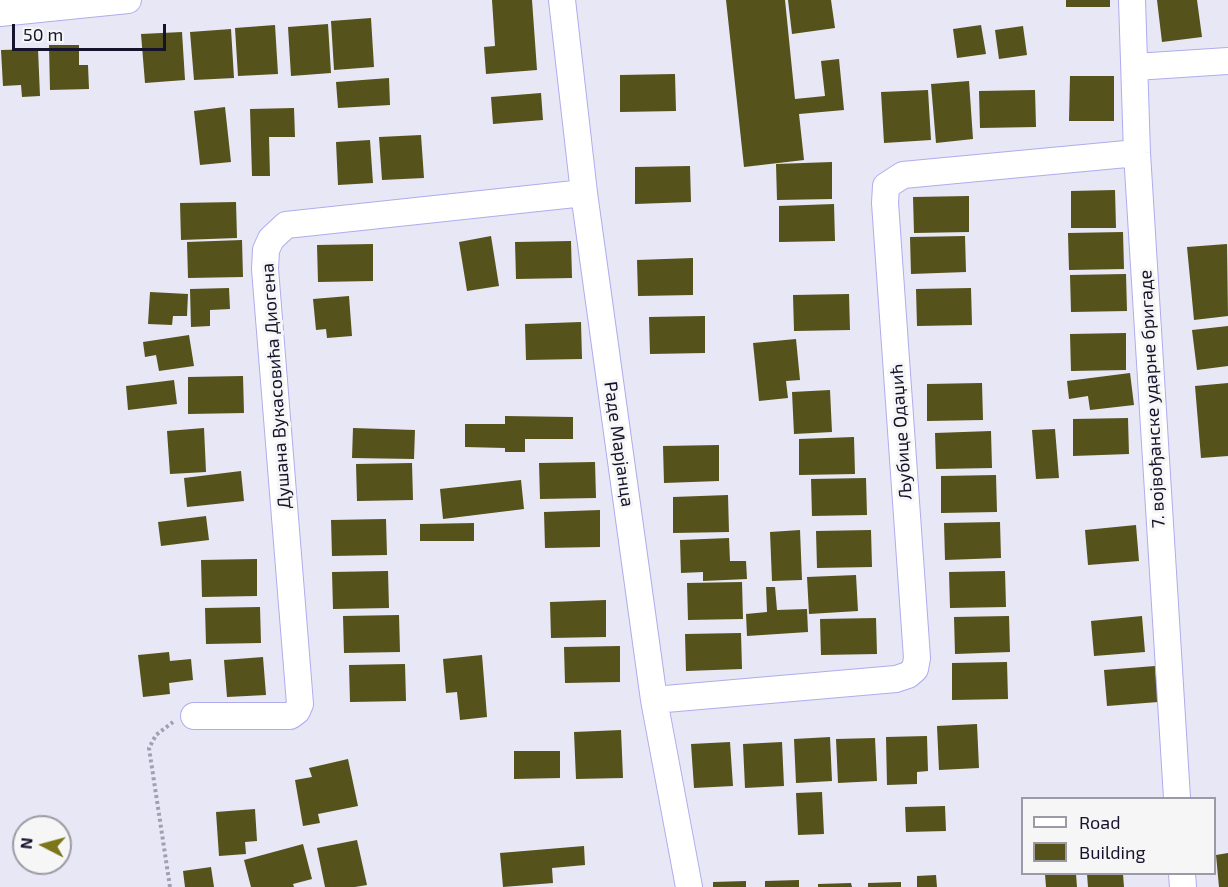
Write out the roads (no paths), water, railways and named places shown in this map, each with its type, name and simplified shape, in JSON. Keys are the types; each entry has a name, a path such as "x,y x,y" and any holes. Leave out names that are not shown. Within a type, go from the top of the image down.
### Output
{"street":[{"name":"Раде Марјанца","path":"562,0 584,193 654,700 689,887"},
{"name":"7. војвођанске ударне бригаде","path":"1132,0 1137,153 1177,797"},
{"path":"0,13 116,1"},
{"path":"1135,67 1228,61"},
{"name":"Љубице Одаџић","path":"654,700 896,679 908,675 915,669 917,658 885,203 886,186 903,175 1137,153"},
{"name":"Душана Вукасовића Диогена","path":"194,716 290,716 297,711 300,705 265,269 266,250 271,239 286,225 584,193"}]}
